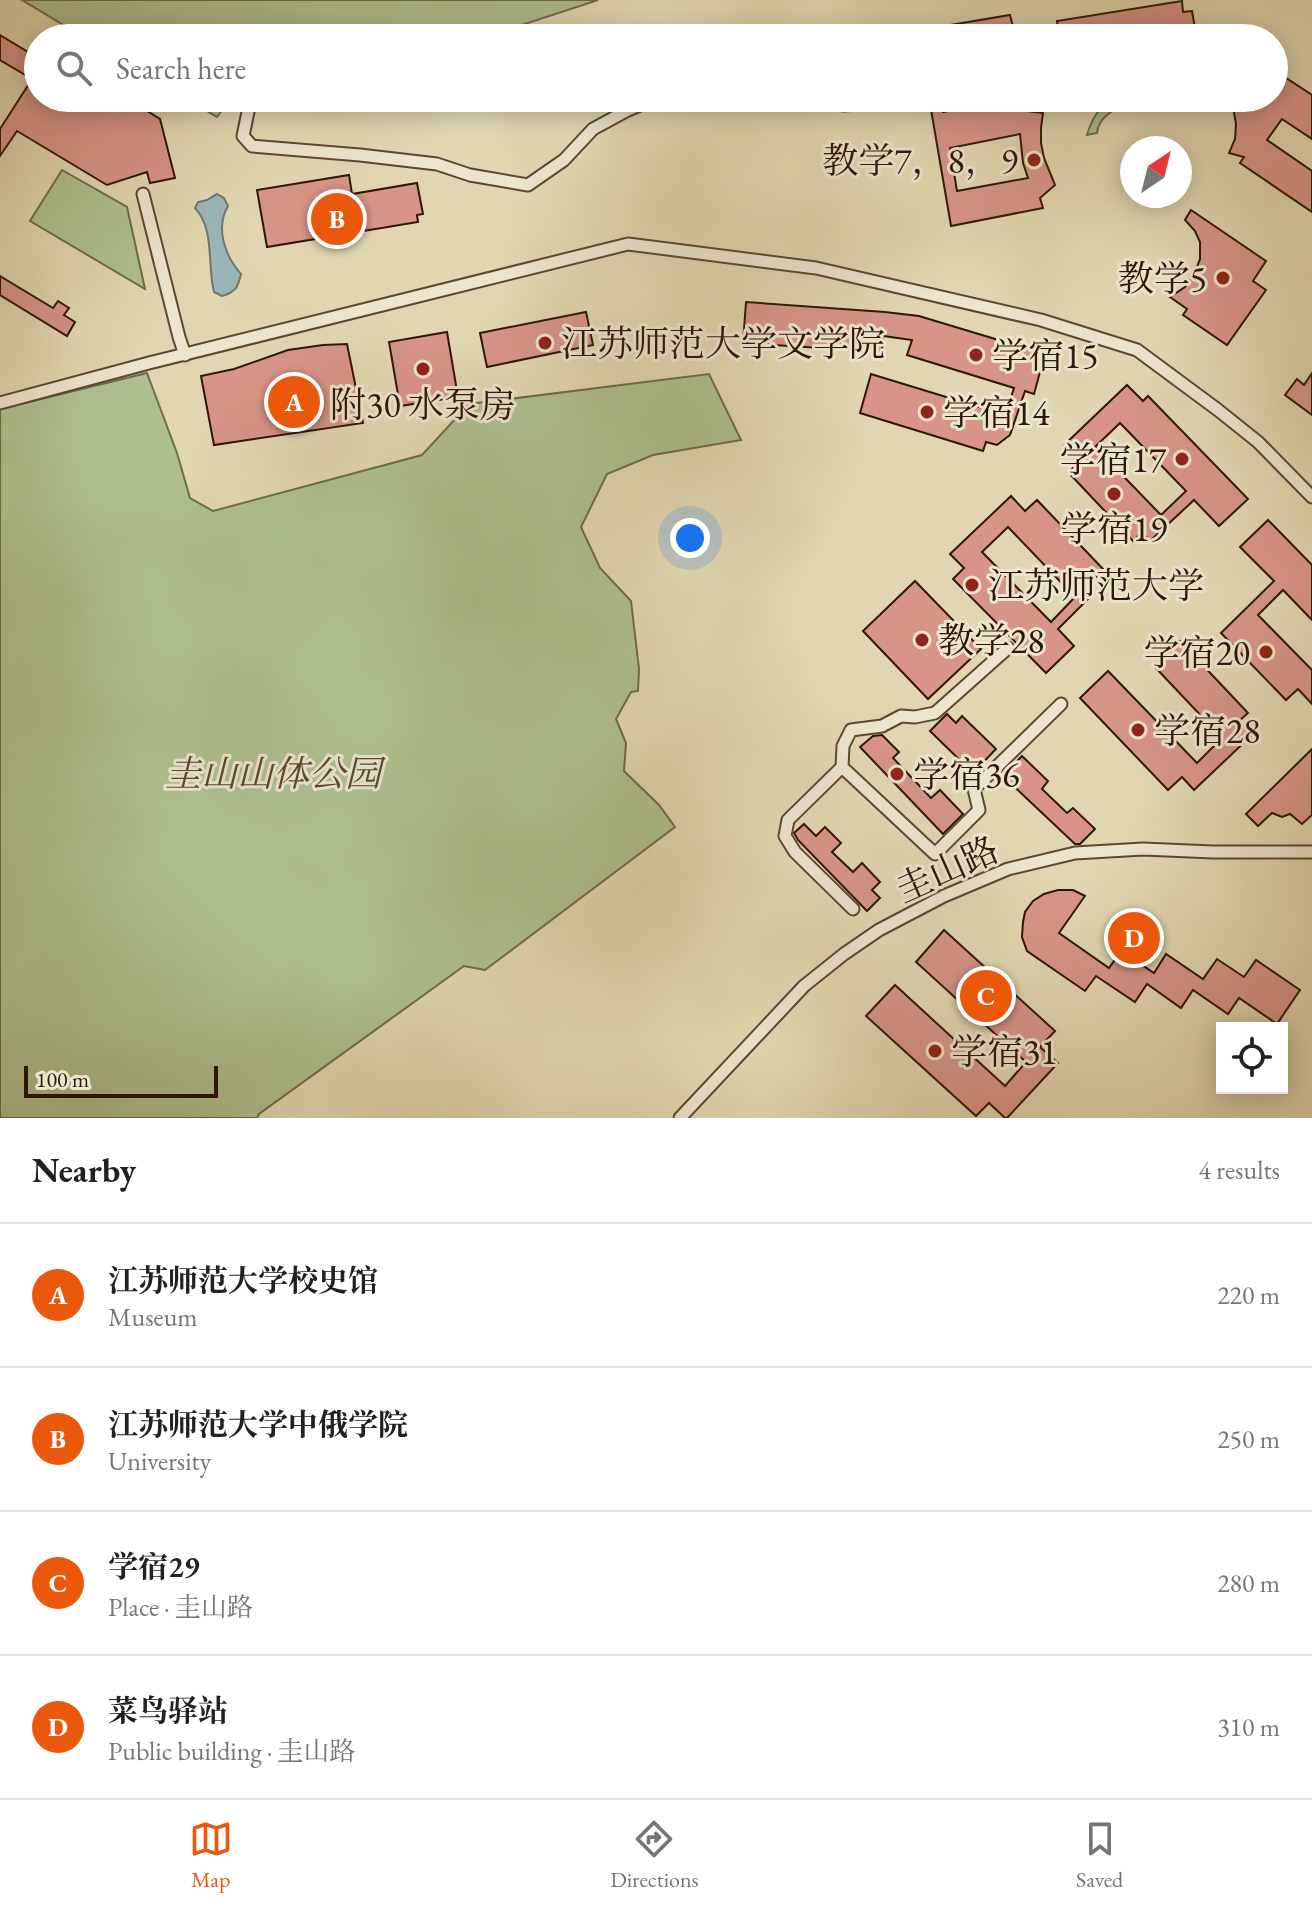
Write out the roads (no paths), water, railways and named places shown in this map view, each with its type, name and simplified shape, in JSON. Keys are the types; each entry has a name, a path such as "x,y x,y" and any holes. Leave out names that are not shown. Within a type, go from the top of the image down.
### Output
{"street":[{"path":"248,112 243,136 252,146 437,164 470,175 528,185 564,160 593,129 624,112"},
{"path":"143,194 185,355"},
{"path":"0,403 628,244 816,268 1041,320 1137,350 1258,442 1312,497"},
{"path":"853,909 795,852 785,836 788,820 842,767 843,746 851,730 882,726 901,716 935,713 1008,648"},
{"path":"842,767 935,854 979,810 974,789 1061,704"},
{"name":"圭山路","path":"680,1118 804,986 844,954 892,923 944,896 1008,869 1075,853 1143,849 1312,852"}],"water":[{"path":"217,194 224,198 228,206 222,223 226,250 241,274 236,288 222,296 214,292 208,237 195,208 198,202"}],"place":[{"name":"教学7，8，9","path":"1034,160"},
{"name":"江苏师范大学中俄学院","path":"337,219"},
{"name":"教学5","path":"1223,278"},
{"name":"江苏师范大学文学院","path":"545,343"},
{"name":"学宿15","path":"976,355"},
{"name":"附30 水泵房","path":"423,369"},
{"name":"江苏师范大学校史馆","path":"294,402"},
{"name":"学宿14","path":"927,412"},
{"name":"学宿17","path":"1182,459"},
{"name":"学宿19","path":"1114,494"},
{"name":"江苏师范大学","path":"972,585"},
{"name":"教学28","path":"922,640"},
{"name":"学宿20","path":"1266,652"},
{"name":"学宿28","path":"1138,730"},
{"name":"学宿36","path":"897,774"},
{"name":"菜鸟驿站","path":"1134,938"},
{"name":"学宿29","path":"986,996"},
{"name":"学宿31","path":"935,1051"}],"park label":[{"name":"圭山山体公园","path":"273,773"}]}
